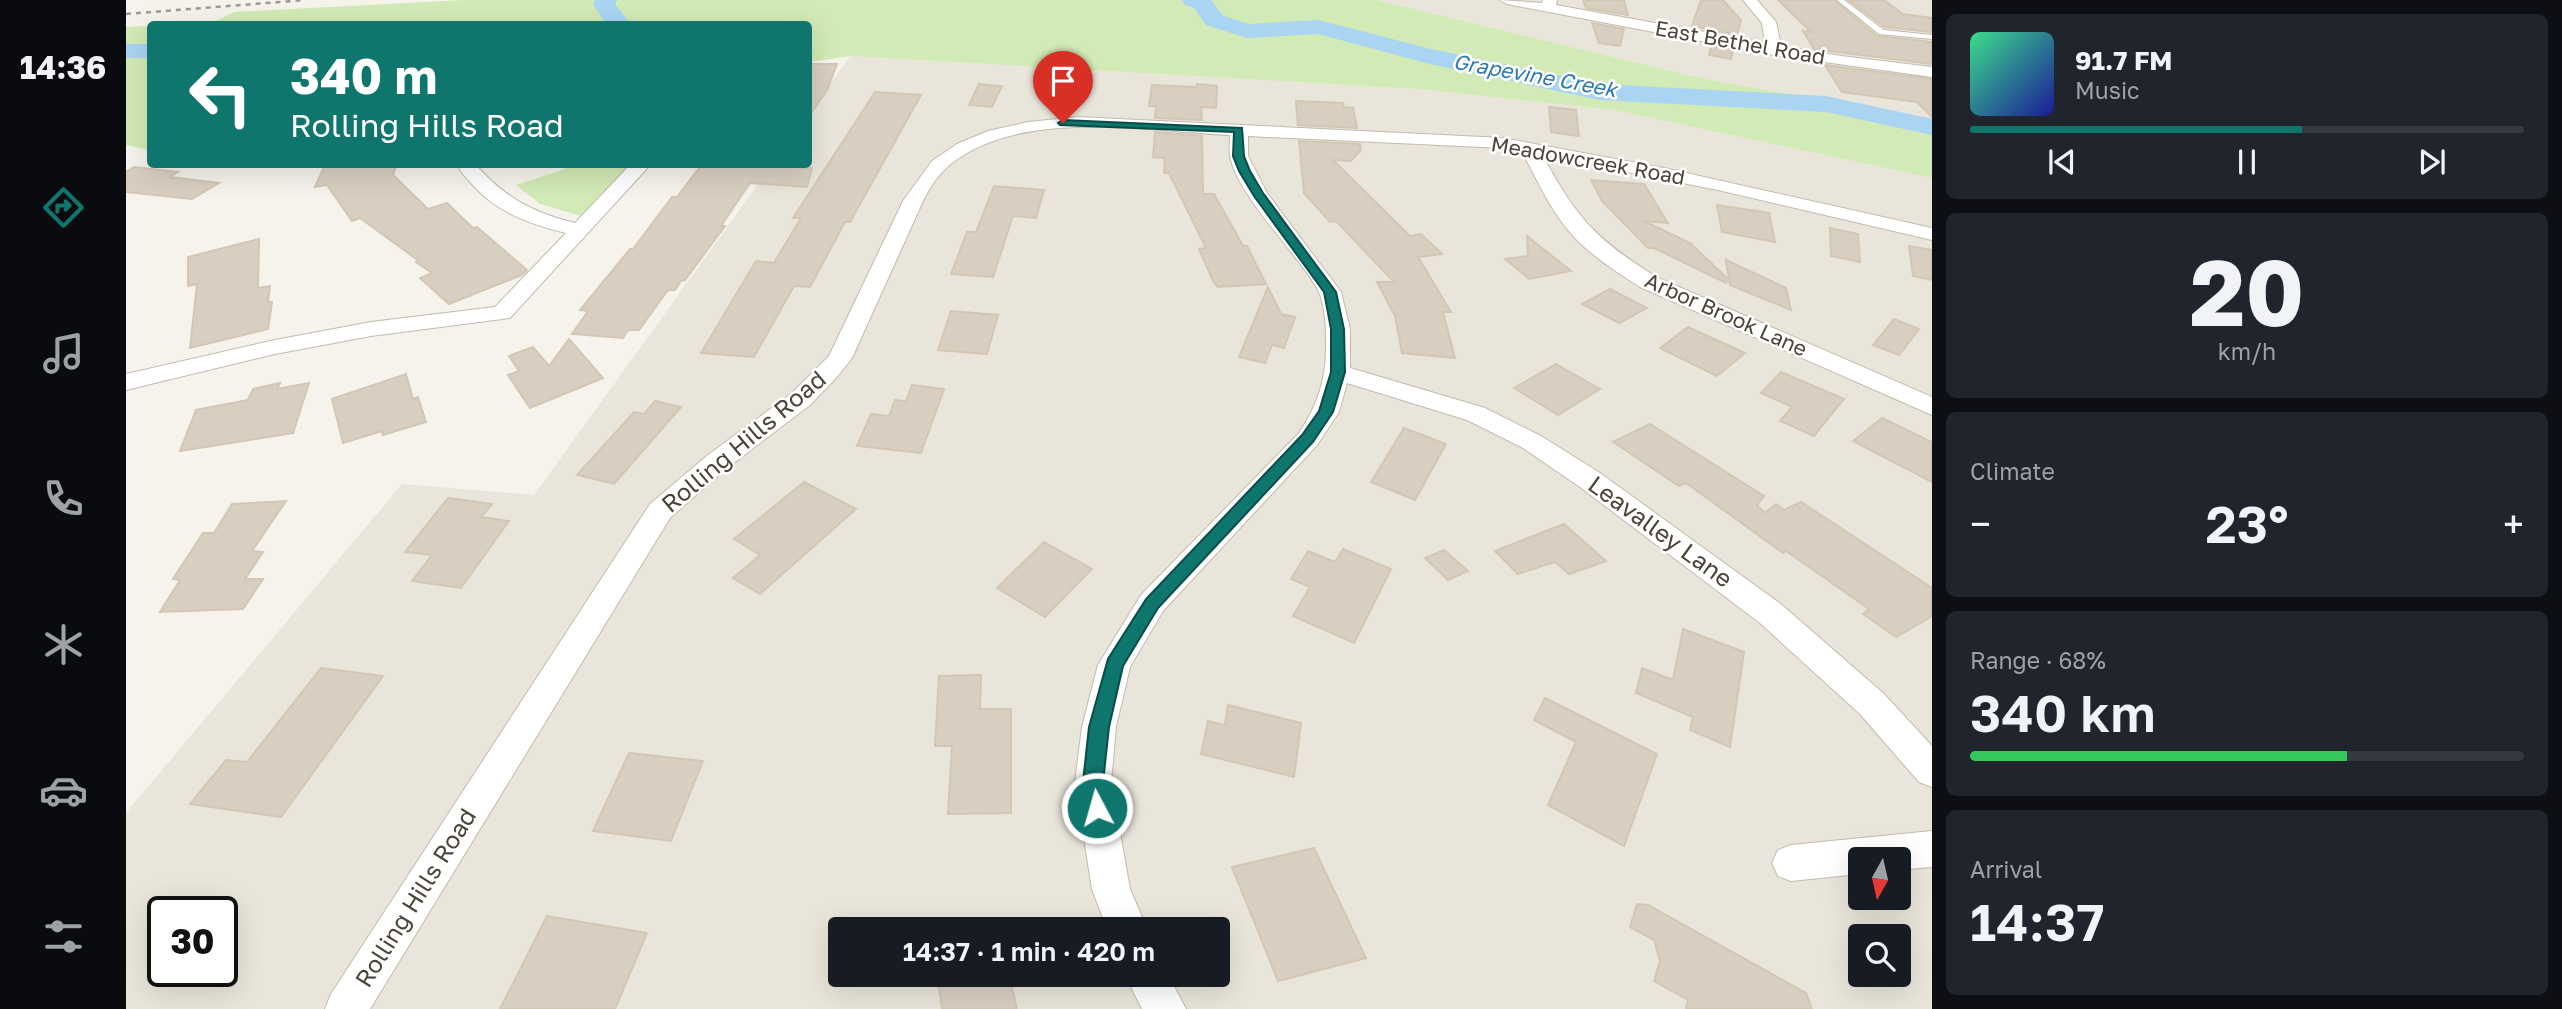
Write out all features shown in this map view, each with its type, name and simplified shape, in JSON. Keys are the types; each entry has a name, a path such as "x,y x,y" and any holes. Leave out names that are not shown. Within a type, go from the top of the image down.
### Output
{"street":[{"name":"East Bethel Road","path":"1507,0 1549,4 1774,50 1932,72"},
{"path":"1750,0 1769,22 1774,50"},
{"name":"Rolling Hills Road","path":"346,1009 660,510 726,455 785,414 828,375 840,358 919,191 937,166 950,155 985,138 1048,124 1078,122 1239,130"},
{"path":"1122,917 1111,888 1093,782 1099,727 1114,665 1152,603 1308,439 1326,412 1338,372 1338,329 1330,292 1258,194 1245,171 1239,156 1239,130"},
{"name":"Meadowcreek Road","path":"1239,130 1503,143 1674,174 1932,234"},
{"name":"Arbor Brook Lane","path":"1530,148 1567,214 1582,233 1614,260 1648,282 1932,407"},
{"path":"468,168 487,192 508,207 549,223 580,230"},
{"path":"126,382 275,347 371,329 502,313 638,168"},
{"name":"Leavalley Lane","path":"1338,372 1476,414 1532,442 1590,480 1771,614 1872,704 1932,771"},
{"path":"1791,863 1932,849"},
{"path":"1152,987 1165,1009"}],"lane":[{"path":"1840,0 1882,32 1932,37"}],"shaded area":[{"path":"1377,0 1932,0 1932,120 1696,77"},
{"path":"850,56 1417,89 1614,110 1932,178 1932,1009 126,1009 126,813 402,484 534,495 770,168 812,168 812,110"}],"green space":[{"path":"462,0 1377,0 1696,77 1932,120 1932,178 1614,110 1417,89 850,56 812,62 812,21 216,21 234,12"},
{"path":"147,26 147,149 126,145 126,27"},
{"path":"568,168 639,168 591,219 540,204 516,185"}],"building":[{"path":"1583,0 1624,0 1628,15 1586,8"},
{"path":"1701,0 1723,0 1741,20 1737,35 1692,26"},
{"path":"1778,0 1834,0 1877,36 1932,42 1932,64 1814,49 1803,31 1811,32"},
{"path":"1848,0 1884,0 1903,14 1932,18 1932,32 1885,27"},
{"path":"1592,23 1624,29 1620,46 1599,43"},
{"path":"1711,46 1733,50 1731,59 1709,55"},
{"path":"812,64 837,64 827,90 812,112"},
{"path":"1825,65 1932,79 1932,117 1917,102 1842,92"},
{"path":"979,84 1002,86 992,107 969,105"},
{"path":"1197,84 1217,86 1216,108 1201,107 1202,120 1155,118 1156,106 1149,106 1152,85 1196,87"},
{"path":"875,92 921,95 850,222 845,222 810,287 794,286 754,357 701,353 756,261 774,263 801,218 793,218"},
{"path":"1296,101 1343,103 1344,107 1353,108 1357,128 1298,125"},
{"path":"1549,107 1576,110 1579,136 1551,132"},
{"path":"1155,132 1202,136 1203,194 1214,194 1243,246 1247,246 1266,284 1218,287 1214,283 1199,249 1206,248 1169,173 1164,173 1165,158 1153,157"},
{"path":"1299,141 1360,144 1361,150 1351,161 1333,160 1410,236 1421,234 1442,254 1418,257 1451,312 1443,312 1455,358 1402,353 1395,316 1377,282 1394,282 1336,221 1330,222 1304,193"},
{"path":"134,167 178,172 170,177 219,183 192,199 126,192 126,172"},
{"path":"324,168 396,168 393,175 428,209 447,203 473,228 477,227 527,270 522,275 449,304 420,278 432,273 416,262 419,261 360,218 352,221 327,185 315,187"},
{"path":"699,168 812,168 807,187 750,183 721,226 725,226 685,280 681,281 675,290 668,290 639,330 628,330 623,338 572,334 588,311 580,310 630,249 633,249 672,197 677,197"},
{"path":"1591,180 1644,184 1668,223 1644,221 1690,243 1728,279 1726,283 1654,248 1648,248 1602,201"},
{"path":"994,186 1044,190 1036,218 1013,216 993,277 951,274 967,232 976,232"},
{"path":"1717,205 1769,213 1775,242 1722,232"},
{"path":"1830,228 1858,234 1860,262 1831,256"},
{"path":"1527,236 1571,271 1529,279 1505,259 1528,256"},
{"path":"259,239 258,288 270,286 268,302 272,302 268,329 190,348 197,284 188,286 188,257"},
{"path":"1909,246 1932,250 1932,280 1913,276"},
{"path":"1726,260 1786,288 1791,310 1730,285"},
{"path":"1268,287 1281,314 1295,317 1284,348 1272,345 1265,363 1239,357"},
{"path":"1610,289 1647,308 1619,323 1582,304"},
{"path":"951,311 998,315 987,354 938,350"},
{"path":"1894,319 1919,329 1899,355 1873,345"},
{"path":"1688,327 1745,353 1717,376 1660,348"},
{"path":"569,339 603,378 530,408 508,375 519,371 509,356 533,347 549,366"},
{"path":"1556,364 1600,389 1558,415 1514,388"},
{"path":"1781,372 1844,399 1814,436 1780,421 1792,407 1761,393"},
{"path":"406,374 413,399 418,397 426,422 343,443 332,399"},
{"path":"280,383 277,389 309,383 293,433 180,451 196,410 248,400 253,389"},
{"path":"912,385 944,389 921,453 857,446 871,414 889,416 895,400 906,401"},
{"path":"655,401 681,407 614,484 577,475 634,412 644,414"},
{"path":"1882,418 1932,442 1932,482 1853,441"},
{"path":"1650,424 1764,496 1757,505 1765,513 1776,504 1784,510 1801,502 1932,588 1932,616 1896,637 1863,614 1869,609 1786,551 1783,553 1686,483 1679,486 1613,442"},
{"path":"1404,428 1446,444 1415,500 1371,482"},
{"path":"804,482 856,509 760,594 733,578 760,555 734,539"},
{"path":"448,498 492,504 481,517 509,521 461,588 412,581 432,555 405,552"},
{"path":"286,501 252,551 263,552 245,579 263,579 243,609 160,612 180,580 173,579 203,533 214,533 232,504"},
{"path":"1564,524 1606,561 1569,574 1555,562 1518,574 1495,551"},
{"path":"1044,542 1092,569 1045,617 997,588"},
{"path":"1343,549 1391,569 1354,643 1293,616 1310,587 1291,579 1308,551 1335,562"},
{"path":"1444,550 1468,571 1448,580 1425,558"},
{"path":"1683,629 1744,652 1730,747 1690,730 1693,717 1636,693 1642,668 1673,680"},
{"path":"321,668 383,676 281,817 190,804 226,760 247,762"},
{"path":"981,675 980,709 1011,709 1011,813 948,814 952,746 935,746 939,676"},
{"path":"1545,698 1657,754 1624,846 1548,805 1576,742 1534,720"},
{"path":"1228,705 1301,723 1294,777 1201,754 1208,721 1225,725"},
{"path":"629,753 703,761 671,841 593,831"},
{"path":"1314,848 1366,958 1278,981 1232,867"},
{"path":"1637,904 1648,905 1806,993 1812,1009 1686,1009 1688,1000 1654,981 1660,961 1654,940 1630,927"},
{"path":"547,916 647,933 615,1009 500,1009"},
{"path":"939,987 1012,987 1017,1009 942,1009"}],"waterway":[{"name":"Grapevine Creek","path":"606,0 604,4 616,21"},
{"name":"Grapevine Creek","path":"1193,0 1202,3 1214,20 1247,31 1318,27 1430,56 1600,92 1826,104 1932,127"},
{"name":"Grapevine Creek","path":"126,51 147,51"}],"railway":[{"path":"126,14 305,0"}],"route":[{"path":"1063,123 1119,123 1239,130 1239,156 1245,171 1258,194 1307,257 1330,292 1338,329 1338,372 1326,412 1308,439 1152,603 1114,665 1099,727 1093,782 1097,808"}]}
